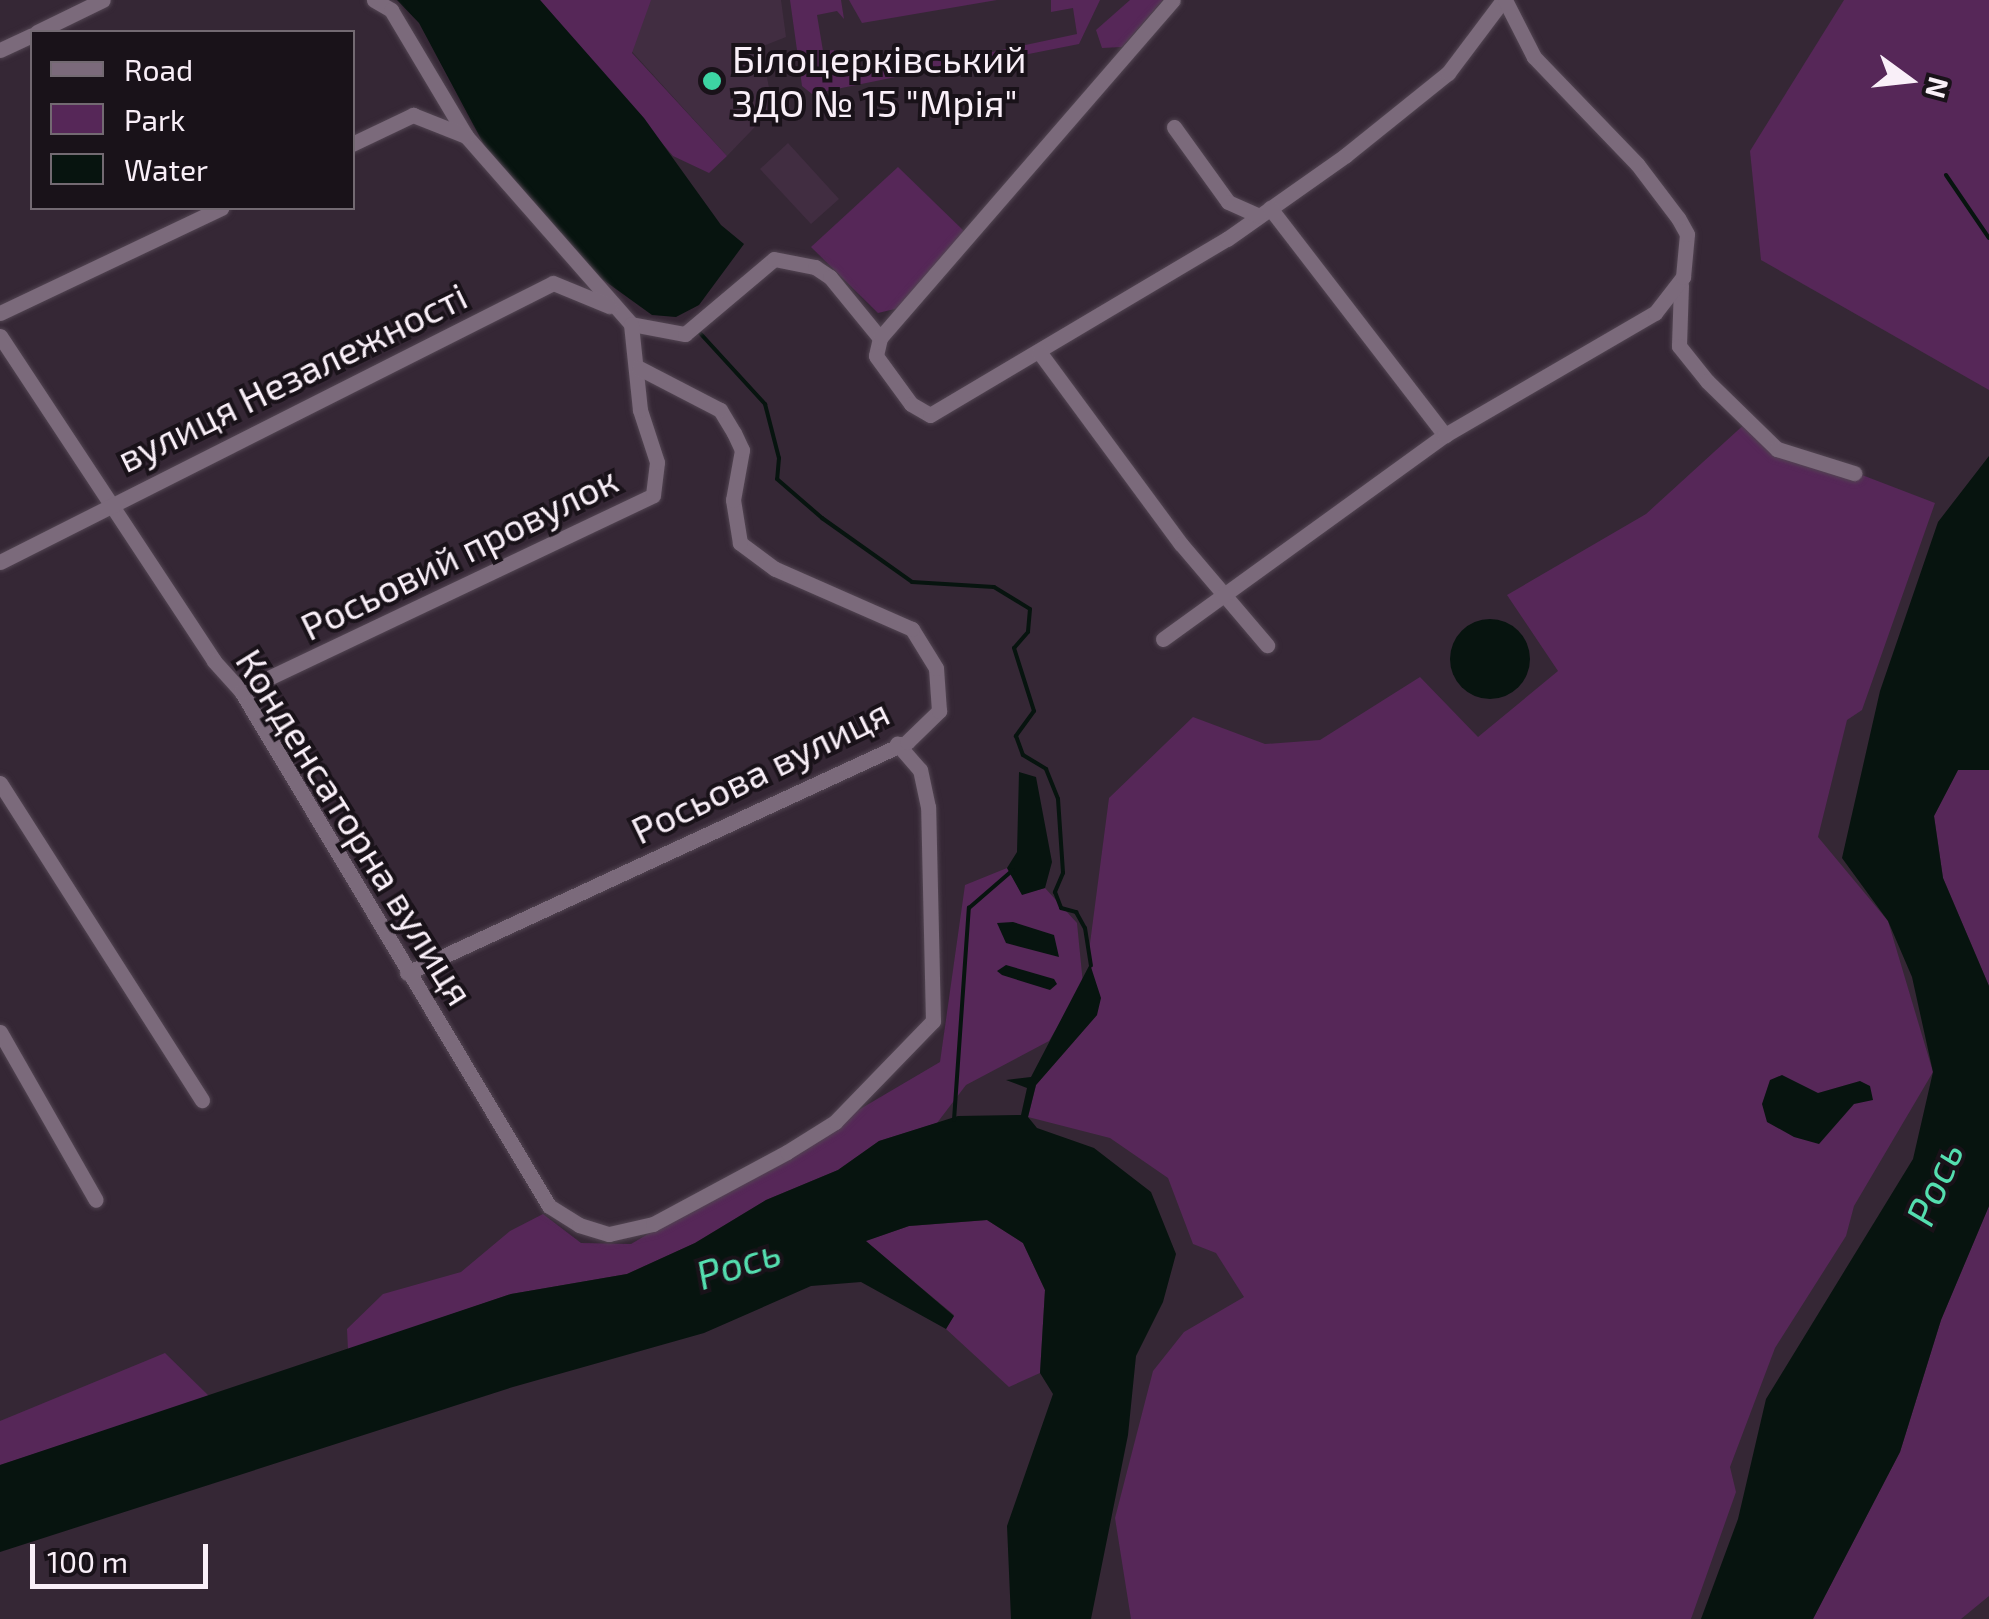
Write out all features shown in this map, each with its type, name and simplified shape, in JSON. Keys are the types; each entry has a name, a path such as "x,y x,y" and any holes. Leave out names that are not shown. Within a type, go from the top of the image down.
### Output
{"street":[{"path":"43,30 103,0"},
{"path":"374,0 390,10 466,136 631,324 668,335 693,328 774,259 830,276 880,338"},
{"path":"1173,0 880,338 876,356 922,413 938,413 1264,212 1417,103 1504,0 1534,57 1637,164 1687,234 1675,312 1678,346 1707,381 1776,449 1854,472"},
{"path":"0,50 30,36"},
{"path":"355,143 413,116 466,136"},
{"path":"1174,127 1228,202 1264,212 1444,434"},
{"path":"0,313 216,210"},
{"path":"1163,640 1444,434 1656,313 1683,277"},
{"name":"вулиця Незалежності","path":"0,562 108,504 552,284 617,310"},
{"name":"Росьовий провулок","path":"242,691 653,495 658,462 640,410 639,368 631,324"},
{"name":"Конденсаторна вулиця","path":"0,336 214,661 242,691 549,1206 609,1234 654,1224 835,1122 933,1021 928,806 920,770 897,744"},
{"path":"1040,353 1182,544 1267,645"},
{"name":"Росьова вулиця","path":"407,973 897,744 939,711 936,668 923,638 775,569 740,544 733,500 742,450 724,417 639,368"},
{"path":"0,783 202,1100"},
{"path":"0,1032 96,1200"}],"shaded area":[{"name":"Білоцерківський ЗДО № 15 \"Мрія\"","path":"585,0 781,0 786,37 761,47 773,108 727,156"},
{"path":"788,143 839,199 811,224 760,169"}],"green space":[{"path":"540,0 651,0 632,53 727,156 709,173 673,156"},
{"path":"790,0 841,0 844,19 837,11 817,15 823,51 834,50 844,76 950,57 950,66 812,94 802,86"},
{"path":"849,0 997,0 862,23"},
{"path":"1051,0 1100,0 1079,44 974,65 959,59 1077,34 1073,8 1051,12"},
{"path":"1130,0 1163,0 1122,47 1102,48 1096,30"},
{"path":"1844,0 1989,0 1989,390 1761,260 1750,151"},
{"path":"898,167 966,233 899,308 878,313 811,247"},
{"path":"1748,421 1789,447 1935,503 1862,710 1847,720 1818,837 1888,921 1933,1072 1854,1206 1846,1236 1775,1348 1730,1467 1736,1492 1691,1619 1131,1619 1115,1518 1153,1371 1184,1332 1244,1297 1216,1253 1193,1244 1168,1178 1110,1138 1028,1117 1036,1085 1097,1015 1089,951 1109,798 1193,717 1265,744 1320,740 1420,677 1478,737 1558,671 1507,595 1646,514"},
{"path":"1958,770 1989,770 1989,986 1943,878 1934,816"},
{"path":"1007,868 1022,894 1045,888 1077,923 1083,984 1049,1041 966,1085 937,1123 879,1141 838,1170 766,1200 695,1243 627,1274 511,1294 348,1350 347,1329 383,1294 461,1272 510,1231 543,1214 581,1243 631,1244 940,1062 965,885"},
{"path":"1989,1206 1989,1596 1961,1619 1813,1619 1900,1452 1941,1320"},
{"path":"987,1220 1023,1243 1045,1290 1040,1373 1009,1387 946,1329 954,1315 865,1241 909,1226"},
{"path":"165,1353 210,1397 0,1465 0,1421"}],"water":[{"path":"397,0 540,0 644,118 721,225 744,244 699,305 676,317 652,315 566,253 497,169 419,23"},
{"name":"Рось","path":"1989,456 1989,770 1958,770 1934,816 1943,878 1989,986 1989,1206 1941,1320 1900,1452 1813,1619 1701,1619 1738,1519 1766,1399 1913,1159 1933,1072 1912,977 1888,921 1842,858 1880,691 1938,522"},
{"path":"1490,619 1505,622 1518,631 1527,644 1527,674 1518,687 1505,696 1490,699 1475,696 1462,687 1453,674 1450,659 1453,644 1462,631 1475,622"},
{"path":"1019,772 1036,777 1052,862 1045,888 1022,895 1007,868 1017,852"},
{"path":"1013,922 1054,935 1059,957 1006,943 997,923"},
{"name":"Рось","path":"1090,964 1101,998 1097,1015 1036,1085 1028,1117 1037,1128 1094,1148 1151,1192 1176,1254 1163,1302 1136,1356 1128,1435 1091,1619 1011,1619 1007,1526 1053,1394 1040,1373 1045,1290 1023,1243 987,1220 909,1226 866,1241 954,1316 946,1329 861,1282 811,1286 704,1333 513,1387 0,1552 0,1465 511,1294 627,1274 695,1243 766,1200 838,1170 879,1141 958,1116 1021,1115 1027,1088 1006,1080 1031,1077"},
{"path":"1006,965 1054,979 1057,984 1050,990 997,971"},
{"path":"1782,1075 1818,1093 1860,1081 1870,1086 1873,1100 1854,1104 1819,1144 1794,1137 1767,1122 1762,1104 1770,1080"}],"waterway":[{"path":"1946,175 1989,238"},
{"path":"699,332 765,404 779,458 777,479 822,518 912,582 994,587 1030,609 1028,632 1014,648 1034,711 1016,736 1023,755 1046,769 1058,799 1063,873 1055,892 1061,908 1076,912 1085,928 1091,966"},
{"path":"954,1120 969,908 1013,870"}],"place":[{"name":"Білоцерківський ЗДО № 15 \"Мрія\"","path":"712,81"}]}
